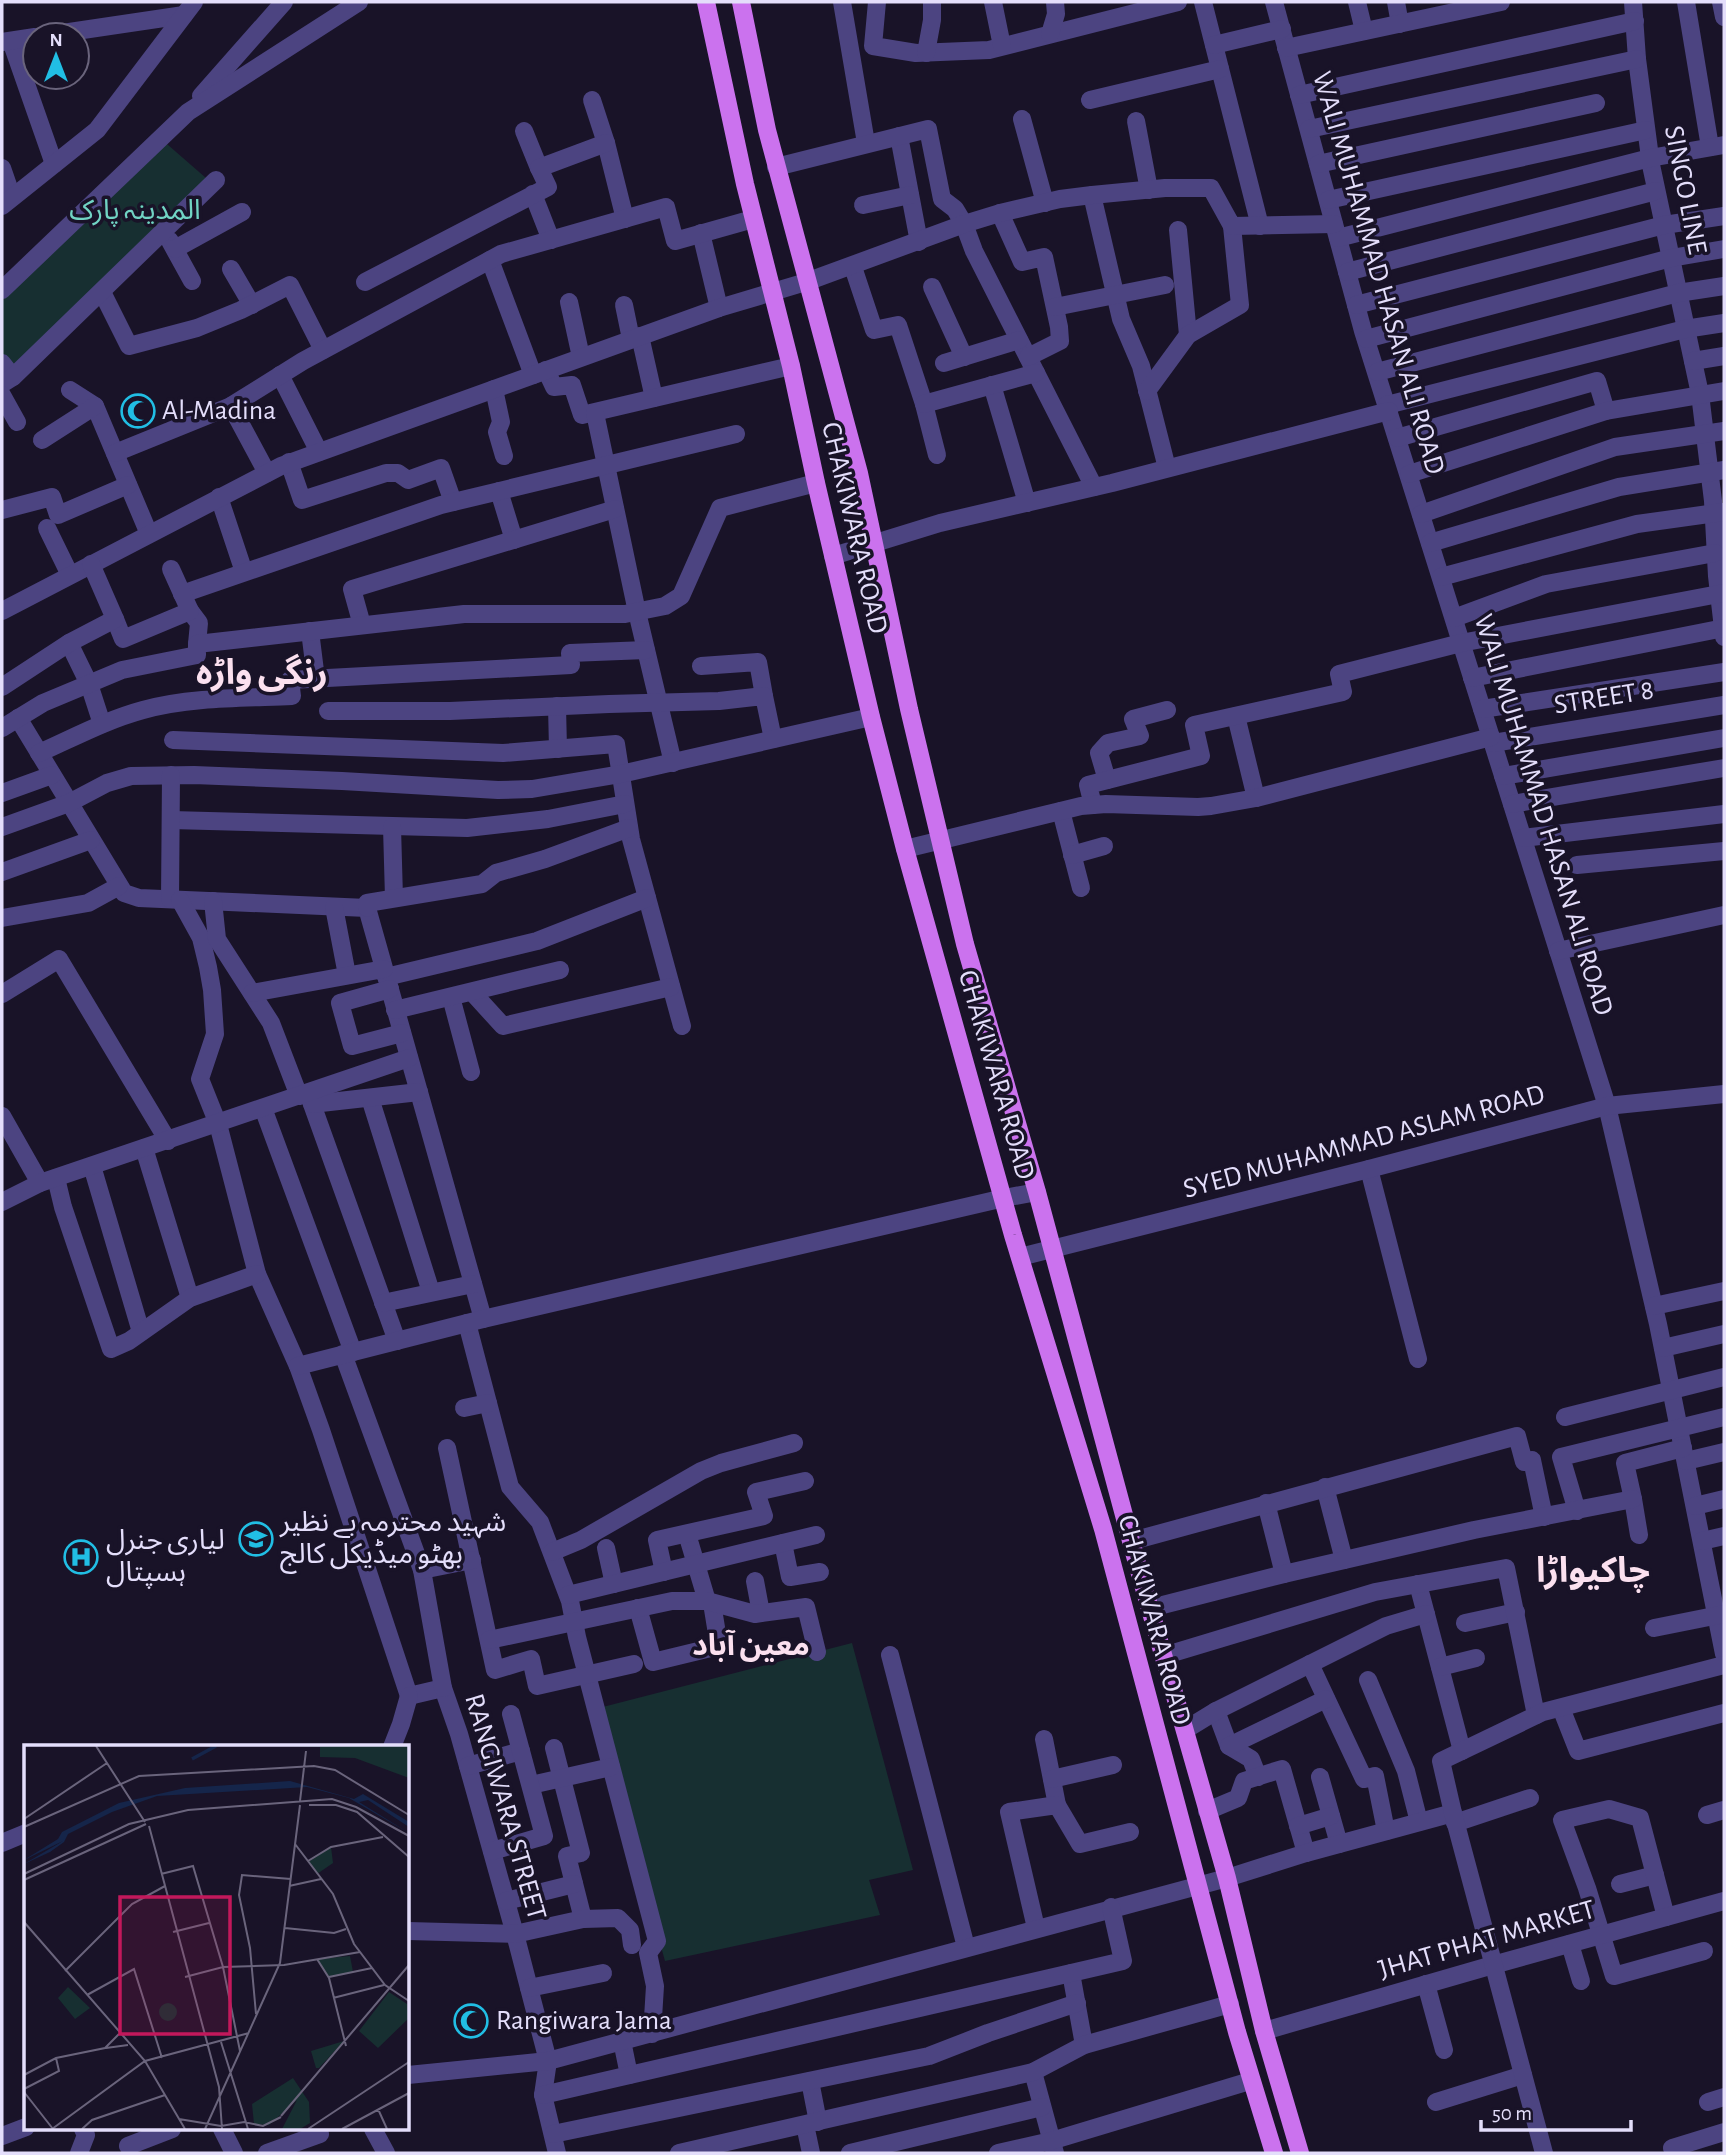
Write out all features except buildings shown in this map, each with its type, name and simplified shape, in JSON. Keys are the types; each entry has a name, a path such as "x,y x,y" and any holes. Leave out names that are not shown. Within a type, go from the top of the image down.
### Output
{"main road":[{"name":"CHAKIWARA ROAD","path":"705,2 753,219 773,291 871,717 905,849 1020,1257 1103,1529 1250,2081 1274,2153"},
{"name":"CHAKIWARA ROAD","path":"741,2 766,130 859,473 909,709 965,944 1037,1192 1163,1656 1227,1878 1264,2031 1300,2153"}],"street":[{"path":"2,290 188,112 284,2"},
{"path":"188,112 359,2"},
{"path":"842,2 866,143"},
{"path":"877,2 873,46 916,53 989,50 1171,3"},
{"path":"926,53 932,20 932,2"},
{"path":"993,2 1002,46"},
{"path":"1050,34 1056,14 1055,2"},
{"path":"1102,2 1106,20"},
{"path":"1203,2 1259,226"},
{"name":"WALI MUHAMMAD HASAN ALI ROAD","path":"1274,2 1366,339 1607,1106 1654,1306 1702,1541 1717,1576 1724,1654"},
{"path":"1357,2 1364,31"},
{"path":"1396,2 1400,23"},
{"path":"1286,48 1400,23 1437,8 1501,2"},
{"name":"SINGO LINE","path":"1633,2 1637,59 1650,158 1700,394 1705,434 1717,471 1719,513 1715,553 1724,631"},
{"path":"1232,226 1336,231 1650,158 1717,146 1686,2"},
{"path":"1721,2 1724,17"},
{"path":"91,25 159,10 189,8"},
{"path":"2,168 7,201 97,130 189,8"},
{"path":"1299,95 1635,21"},
{"path":"1214,45 1282,29"},
{"path":"6,41 54,164"},
{"path":"1309,129 1637,59"},
{"path":"1090,100 1220,69"},
{"path":"592,100 607,143 625,219"},
{"path":"1318,164 1596,103"},
{"path":"1022,119 1045,203"},
{"path":"1136,121 1149,190"},
{"path":"776,166 928,129 943,199 955,209 964,224 974,251 1094,487"},
{"path":"1328,200 1646,130"},
{"path":"365,282 548,187 524,131"},
{"path":"899,136 919,242"},
{"path":"539,168 607,143"},
{"path":"6,375 102,292 216,180"},
{"path":"3,608 289,462 719,308 853,267 1000,213 1093,195 1211,188 1232,226 1240,305 1188,335 1147,390"},
{"path":"1347,272 1656,191"},
{"path":"533,194 551,240"},
{"path":"863,205 910,195"},
{"path":"1093,195 1121,319 1141,366 1167,468"},
{"path":"115,453 231,406 323,350 501,254 666,207 675,240 753,219"},
{"path":"174,249 242,212"},
{"path":"924,404 992,385 1032,365 1060,341 1044,257 1022,262 1000,213"},
{"path":"1356,305 1664,225 1724,216"},
{"path":"1178,230 1188,335"},
{"path":"165,232 192,281"},
{"path":"701,233 719,308"},
{"path":"1366,339 1671,258 1724,249"},
{"path":"490,260 539,372 554,387 572,386 582,415 791,366"},
{"path":"853,267 874,330 898,325 924,404 937,456"},
{"path":"231,269 251,305"},
{"path":"102,292 129,346 197,328 290,285 323,350"},
{"path":"1055,307 1165,285"},
{"path":"1377,372 1678,293 1724,286"},
{"path":"932,287 964,357"},
{"path":"569,302 581,357"},
{"path":"624,305 654,398"},
{"path":"833,556 940,523 1167,468 1685,329 1724,323"},
{"path":"944,363 1020,340"},
{"path":"1693,361 1724,356"},
{"path":"280,375 319,452"},
{"path":"1397,438 1597,382 1606,411"},
{"path":"992,385 1027,503"},
{"path":"494,389 501,422 497,432 504,456"},
{"path":"70,390 95,406 149,534"},
{"path":"1409,474 1606,411 1724,391"},
{"path":"2,395 17,422"},
{"path":"42,440 95,406"},
{"path":"231,406 267,472"},
{"path":"595,413 637,612 673,762"},
{"path":"1421,514 1615,447 1724,432"},
{"path":"182,594 453,502 736,434"},
{"path":"289,462 302,500 386,473 398,473 408,480 441,468 453,502"},
{"path":"1430,543 1619,487 1717,471"},
{"path":"197,644 464,614 614,614 665,606 681,596 720,508 816,483"},
{"path":"2,510 52,497 58,515 128,485"},
{"path":"499,491 514,540"},
{"path":"219,497 244,572"},
{"path":"362,625 352,589 615,509"},
{"path":"1441,577 1637,524 1719,513"},
{"path":"47,528 70,575"},
{"path":"1454,618 1546,584 1715,553"},
{"path":"91,564 123,639 190,611"},
{"path":"2,728 43,703 122,670 197,655 199,623 190,611 171,569"},
{"path":"1093,805 1088,785 1201,756 1194,725 1343,692 1339,674 1461,643 1721,593"},
{"path":"2,687 69,643 115,619"},
{"path":"310,631 316,679"},
{"path":"1472,678 1724,631"},
{"path":"69,643 89,684 103,724"},
{"path":"39,753 103,724 144,710 228,699 292,696 290,680 571,665 569,653 646,650"},
{"path":"701,666 758,662 773,739"},
{"path":"1482,709 1724,672"},
{"path":"328,711 450,711 719,701 764,696"},
{"name":"STREET 8","path":"905,849 1093,805 1198,807 1256,798 1492,740 1724,705"},
{"path":"557,706 558,749"},
{"path":"1107,780 1099,754 1108,743 1140,736 1133,719 1167,710"},
{"path":"1236,716 1256,798"},
{"path":"2,827 69,803 107,783 131,776 342,780 498,790 545,787 621,774 871,717"},
{"path":"18,718 124,893 139,898 367,908"},
{"path":"1503,776 1724,738"},
{"path":"173,740 503,753 616,744 629,828 682,1026"},
{"path":"1512,804 1724,768"},
{"path":"2,793 52,775"},
{"path":"171,775 175,900 201,938 208,967 215,1034 200,1079 218,1124 257,1274 298,1366 409,1696 393,1745"},
{"path":"171,820 467,828 548,819 625,804"},
{"path":"1061,811 1081,888"},
{"path":"1523,838 1724,814"},
{"path":"392,827 394,898"},
{"path":"629,828 545,859 496,873 482,884 367,903 367,908 473,1283 475,1321 488,1403 510,1488 540,1522 568,1595 586,1675 657,1941 648,1952 655,1986 652,2034"},
{"path":"2,873 91,840"},
{"path":"1072,855 1104,846"},
{"path":"1577,865 1724,851"},
{"path":"2,918 88,903 119,886"},
{"path":"402,1033 352,1046 340,1003 387,978 537,941 647,898"},
{"path":"213,901 217,939 271,1023 306,1098 397,1341"},
{"path":"334,907 347,975"},
{"path":"1558,951 1724,915"},
{"path":"2,994 59,959 168,1140"},
{"path":"395,1010 560,970"},
{"path":"251,993 347,975 387,978"},
{"path":"472,992 503,1026 671,987"},
{"path":"451,997 471,1072"},
{"path":"2,1202 48,1181 263,1108 306,1098 409,1059"},
{"path":"306,1098 370,1098 419,1092"},
{"name":"SYED MUHAMMAD ASLAM ROAD","path":"1020,1257 1607,1106 1724,1094"},
{"path":"370,1098 430,1292"},
{"path":"263,1108 422,1570 443,1688"},
{"path":"2,1116 63,1207 111,1349 129,1341 190,1298 257,1274"},
{"path":"144,1148 190,1298"},
{"path":"92,1166 141,1332"},
{"path":"1369,1169 1418,1359"},
{"path":"298,1366 475,1321 1037,1192"},
{"path":"383,1303 473,1283"},
{"path":"1654,1306 1724,1290"},
{"path":"1663,1348 1724,1334"},
{"path":"1565,1418 1724,1377"},
{"path":"464,1408 488,1403"},
{"path":"1577,1511 1561,1457 1724,1417"},
{"path":"1132,1541 1517,1436 1524,1462 1532,1460 1544,1517"},
{"path":"552,1552 581,1540 701,1471 794,1443"},
{"path":"447,1448 495,1670 531,1658 537,1686 634,1664"},
{"path":"1639,1535 1625,1463 1684,1454 1724,1452"},
{"path":"664,1572 657,1540 764,1516 756,1492 805,1481"},
{"path":"1325,1487 1345,1560"},
{"path":"1151,1608 1474,1530 1633,1499"},
{"path":"1695,1506 1724,1499"},
{"path":"1266,1503 1284,1574"},
{"path":"638,1608 653,1662 719,1646 709,1602 687,1534"},
{"path":"568,1595 816,1535"},
{"path":"1702,1541 1724,1536"},
{"path":"783,1543 790,1577 820,1572"},
{"path":"606,1548 614,1584"},
{"path":"422,1570 472,1560"},
{"path":"1163,1656 1375,1592 1506,1568 1536,1715"},
{"path":"755,1581 761,1613"},
{"path":"1418,1584 1462,1751"},
{"path":"489,1640 672,1601 709,1602 755,1614 806,1607 817,1652"},
{"path":"1465,1623 1516,1612"},
{"path":"1185,1730 1216,1711 1386,1626 1426,1614"},
{"path":"1654,1628 1720,1615"},
{"path":"890,1655 966,1947"},
{"path":"1440,1667 1476,1658"},
{"path":"1310,1664 1364,1779 1375,1776 1386,1831"},
{"path":"1544,2153 1441,1761 1536,1715 1724,1665"},
{"path":"1368,1680 1406,1771 1419,1822"},
{"name":"RANGIWARA STREET","path":"409,1696 443,1688 492,1851 548,2061 543,2095 557,2153"},
{"path":"1229,1746 1326,1699"},
{"path":"1561,1708 1578,1751 1724,1713"},
{"path":"1216,1711 1229,1746 1251,1759 1258,1777"},
{"path":"492,1851 544,1836 511,1714"},
{"path":"1044,1739 1057,1804 1080,1844 1130,1832"},
{"path":"554,1748 581,1853 567,1856 583,1919"},
{"path":"468,1766 521,1751"},
{"path":"1052,1779 1113,1765"},
{"path":"531,1785 611,1767"},
{"path":"1207,1811 1238,1798 1244,1781 1282,1769 1306,1853"},
{"path":"1320,1777 1339,1844"},
{"path":"410,2075 548,2061 1111,1907 1227,1878 1419,1822 1454,1818 1530,1798"},
{"path":"1036,1928 1009,1812 1057,1804"},
{"path":"1666,1917 1640,1818 1609,1808 1562,1820 1614,1976 1704,1951"},
{"path":"1298,1826 1331,1816"},
{"path":"2,1843 24,1834"},
{"path":"1620,1884 1655,1875"},
{"path":"506,1901 574,1884"},
{"name":"JHAT PHAT MARKET","path":"1264,2031 1724,1901"},
{"path":"543,2095 1123,1961 1111,1907"},
{"path":"410,1931 515,1934 583,1919 618,1918 630,1930 632,1945"},
{"path":"1570,1944 1581,1981"},
{"path":"529,1988 603,1973"},
{"path":"1071,1973 1084,2045"},
{"path":"1426,1984 1444,2050"},
{"path":"553,2134 929,2056 988,2032 1077,2003"},
{"path":"679,2153 1033,2072 1084,2045 1230,2004"},
{"path":"622,2041 629,2075"},
{"path":"1033,2072 1053,2147"},
{"path":"1436,2102 1523,2075"},
{"path":"810,2081 811,2153"},
{"path":"998,2153 1053,2147 1250,2081"},
{"path":"850,2153 1042,2107"},
{"path":"2,2136 24,2128"},
{"path":"79,2153 86,2135 84,2130"},
{"path":"120,2130 130,2149 170,2130"},
{"path":"222,2130 234,2153"},
{"path":"374,2130 386,2153"},
{"path":"1672,2148 1724,2132"},
{"path":"267,2153 320,2134"}],"green space":[{"name":"المدینہ پارک","path":"160,138 214,185 14,376 2,362 2,290"},
{"path":"852,1643 913,1870 869,1880 880,1915 665,1961 595,1709"}],"place":[{"name":"Al-Madina","path":"138,411"},
{"name":"شہید محترمہ بے نظیر بھٹو میڈیکل کالج","path":"256,1539"},
{"name":"لیاری جنرل ہسپتال","path":"81,1557"},
{"name":"Rangiwara Jama","path":"471,2021"}],"district":[{"name":"رنگی واڑہ","path":"262,673"},
{"name":"چاکیواڑا","path":"1593,1571"},
{"name":"معین آباد","path":"751,1646"}]}
